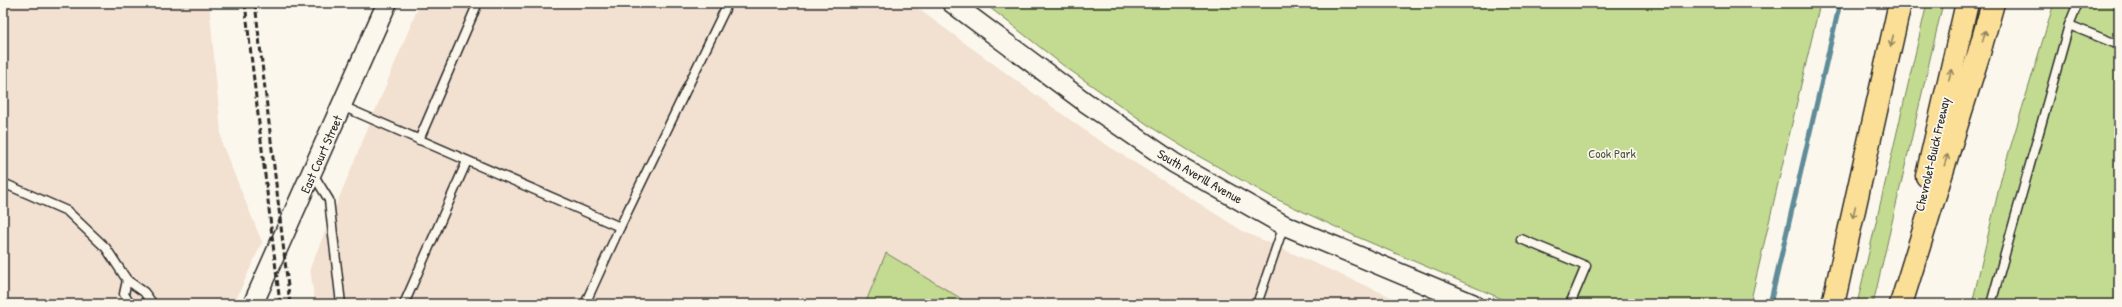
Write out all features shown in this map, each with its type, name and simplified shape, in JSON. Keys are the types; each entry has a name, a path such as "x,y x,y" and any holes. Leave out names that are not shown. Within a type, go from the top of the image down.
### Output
{"highway":[{"path":"1833,304 1900,3"},
{"name":"Chevrolet-Buick Freeway","path":"1897,304 1967,3"},
{"path":"1901,304 1979,53 1992,3"}],"street":[{"name":"East Court Street","path":"253,304 387,3"},
{"name":"South Averill Avenue","path":"952,3 1086,102 1174,162 1284,224 1473,304"}],"lane":[{"path":"585,304 620,227 728,3"},
{"path":"1992,304 2069,26 2078,3"},
{"path":"419,140 477,5"},
{"path":"2069,26 2119,45"},
{"path":"342,106 620,227"},
{"path":"404,304 468,161"},
{"path":"312,173 330,200 341,304"},
{"path":"3,183 67,211 106,248 127,280 144,292 153,304"},
{"path":"1256,304 1284,224"},
{"path":"1521,238 1586,266 1570,304"},
{"path":"127,280 124,294 130,304"}],"shaded area":[{"path":"3,3 209,3 222,144 262,242 234,304 3,304"},
{"path":"420,3 910,3 1091,135 1244,232 1407,304 315,304 310,268"}],"green space":[{"name":"Cook Park","path":"984,3 1820,3 1750,304 1514,304 1355,236 1272,197 1193,153 1154,129 1064,66"},
{"path":"1927,3 1943,3 1873,304 1857,304"},
{"path":"2054,3 2119,3 2119,304 1972,304 2002,175"},
{"path":"886,253 970,304 865,304"}],"waterway":[{"path":"1770,304 1840,3"}],"railway":[{"path":"245,3 280,304"},
{"path":"255,3 290,304"}]}
